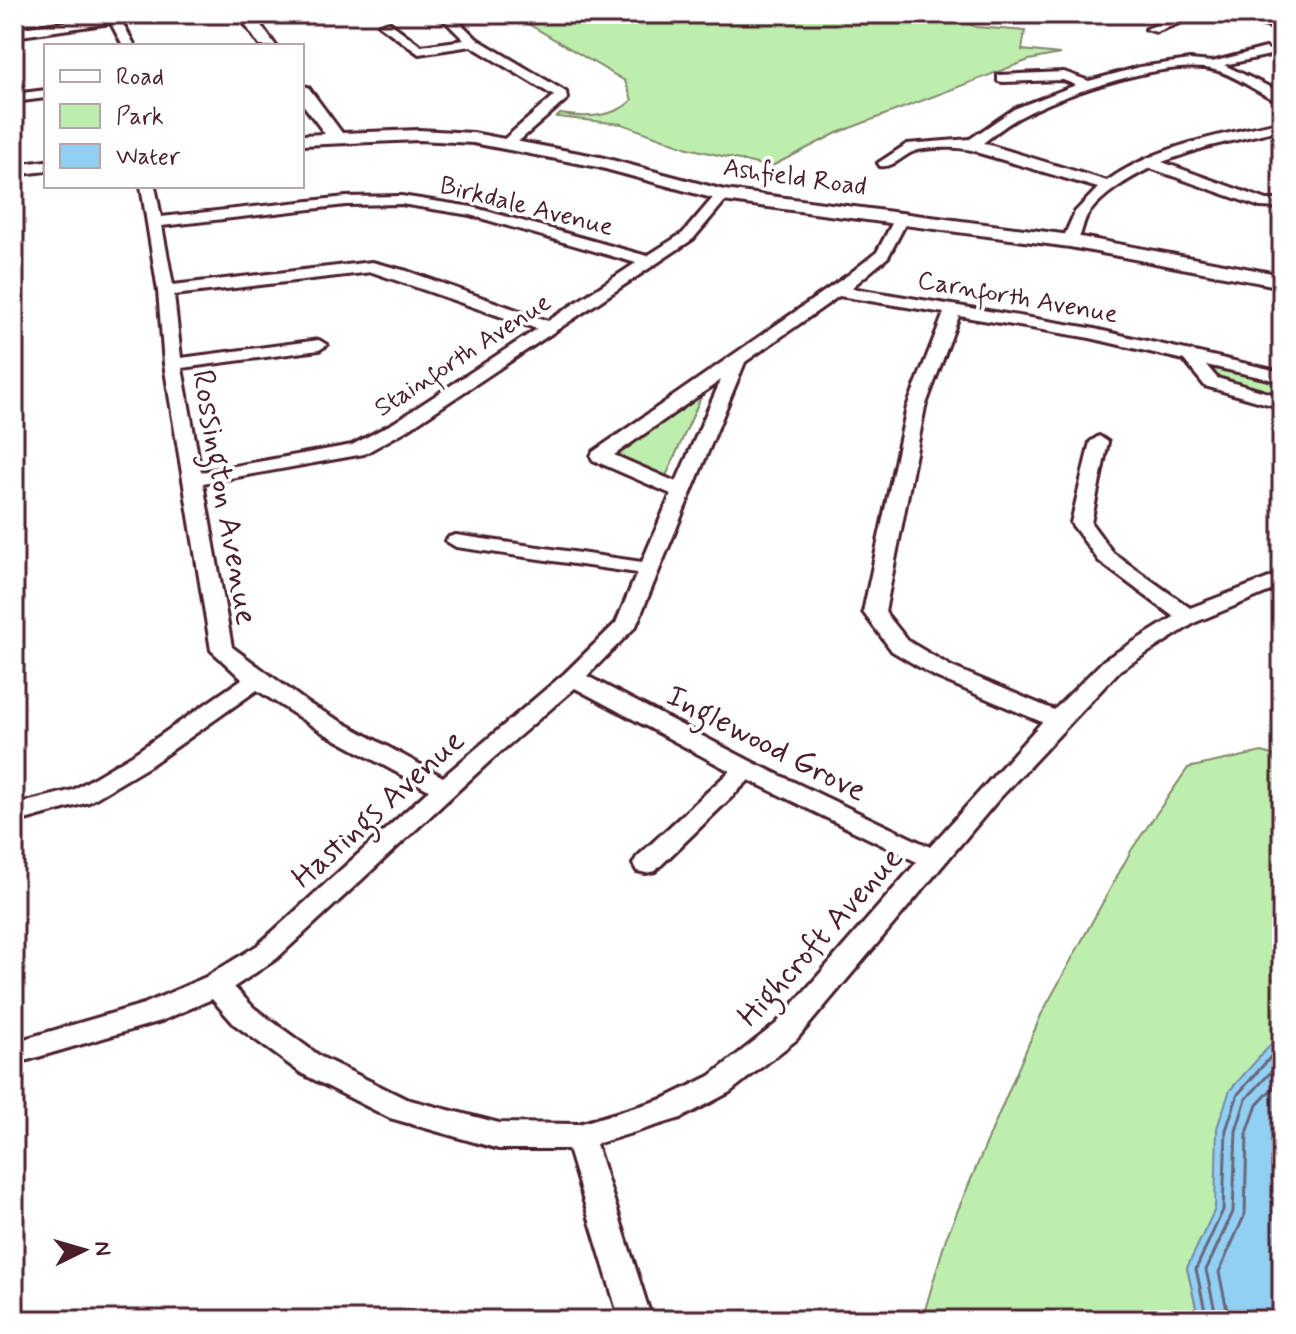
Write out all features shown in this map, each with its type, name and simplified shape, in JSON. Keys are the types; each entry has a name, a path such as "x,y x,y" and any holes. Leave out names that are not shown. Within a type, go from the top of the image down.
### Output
{"street":[{"path":"14,33 73,19 115,19 151,14"},
{"path":"245,14 267,44"},
{"path":"444,14 473,42 561,95 507,144"},
{"path":"1152,26 1197,14"},
{"path":"1237,14 1282,25"},
{"path":"115,19 128,44"},
{"path":"384,25 419,50 473,42"},
{"path":"1214,66 1221,61 1259,51"},
{"path":"885,163 912,147 974,143 1019,112 1089,85 1141,72 1184,66 1214,66 1229,70 1282,98"},
{"path":"1003,78 1064,76 1089,85"},
{"path":"14,98 44,94"},
{"path":"304,94 336,137"},
{"path":"1070,241 1080,214 1108,186 1150,163 1192,147 1282,125"},
{"name":"Ashfield Road","path":"304,140 445,136 507,144 600,162 723,195 1070,241 1282,281"},
{"path":"974,143 984,150 1108,186"},
{"path":"1150,163 1265,204 1282,204"},
{"path":"14,170 44,166"},
{"name":"Rossington Avenue","path":"148,188 166,291 173,364 222,650 255,680 369,748 447,789"},
{"name":"Stainforth Avenue","path":"192,479 357,450 401,426 688,236 723,195"},
{"name":"Birkdale Avenue","path":"152,223 346,201 401,200 472,211 649,262"},
{"path":"681,491 600,456 883,254 902,217"},
{"path":"166,291 372,267 401,274 550,328"},
{"name":"Carnforth Avenue","path":"835,290 1090,333 1282,377"},
{"path":"953,311 916,407 874,612 900,646 933,665 1057,720"},
{"path":"173,364 307,350"},
{"path":"1190,356 1211,382 1282,403"},
{"name":"Hastings Avenue","path":"14,1053 151,1013 216,985 267,952 483,754 573,678 625,626 738,359"},
{"path":"1099,442 1081,523 1106,557 1188,617"},
{"path":"456,541 651,569"},
{"name":"Highcroft Avenue","path":"216,985 244,1016 311,1065 400,1109 499,1136 579,1137 671,1109 720,1084 786,1032 1057,720 1112,665 1188,617 1282,579"},
{"name":"Inglewood Grove","path":"573,678 746,769 934,860"},
{"path":"14,814 81,796 140,761 255,680"},
{"path":"646,864 746,769"},
{"path":"579,1137 636,1320"}],"green space":[{"path":"538,14 952,16 976,27 1025,31 1022,50 1060,54 1029,60 837,133 772,166 765,166 688,148 622,124 557,117 560,114 589,116 608,113 632,100 625,81 520,19"},
{"path":"1196,363 1282,384 1282,403 1211,382"},
{"path":"705,388 663,483 600,456"},
{"path":"1262,752 1282,758 1282,1032 1266,1051 1216,1209 1187,1268 1199,1320 922,1320 946,1238 1041,1015 1132,849 1188,768"}],"water":[{"path":"1282,1032 1282,1320 1199,1320 1187,1268 1215,1209 1217,1128 1230,1090"}]}
